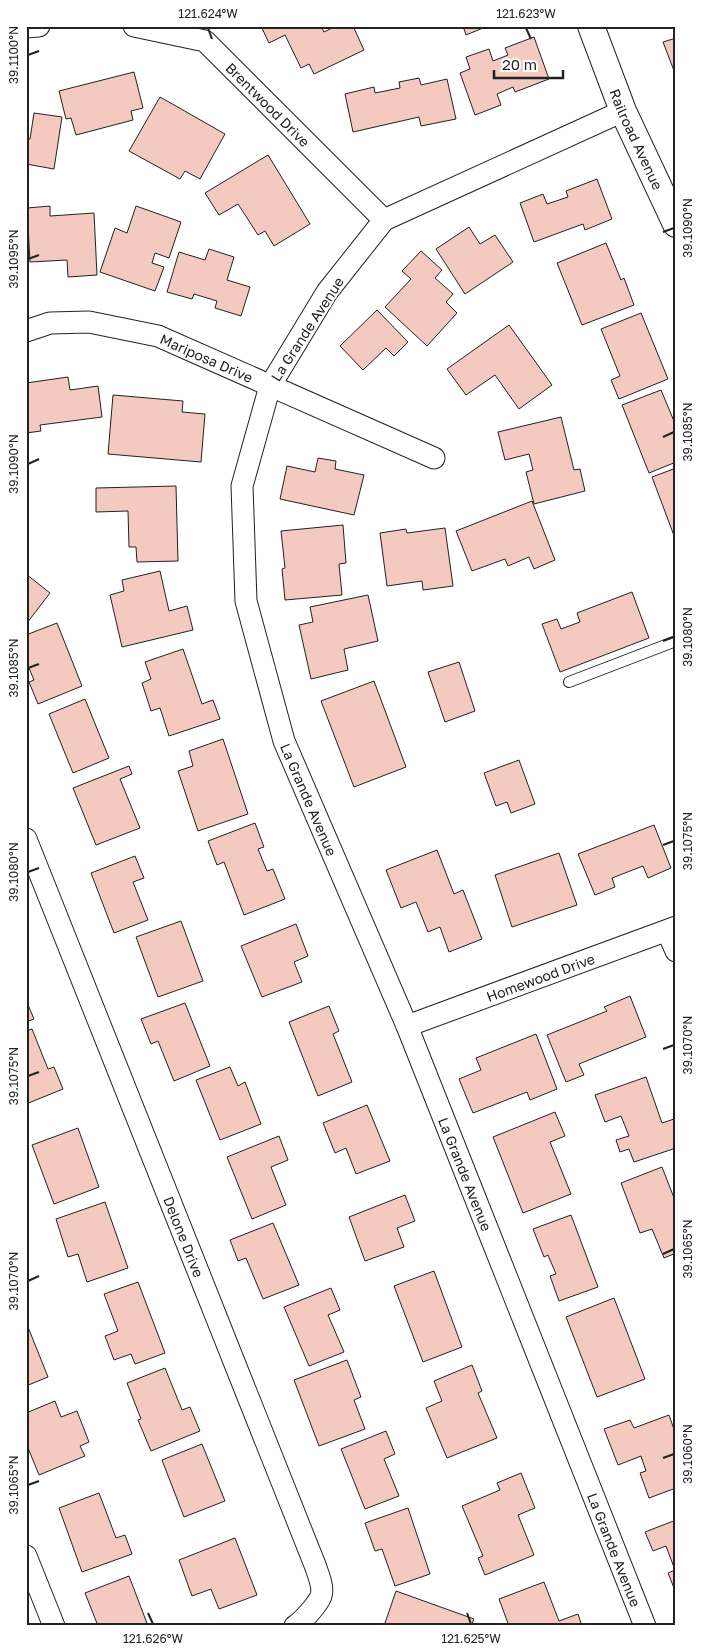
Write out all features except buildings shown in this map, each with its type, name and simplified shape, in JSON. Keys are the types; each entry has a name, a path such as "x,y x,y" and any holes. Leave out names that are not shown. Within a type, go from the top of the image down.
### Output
{"street":[{"path":"26,27 39,26"},
{"name":"Brentwood Drive","path":"134,26 208,34 384,220"},
{"name":"Railroad Avenue","path":"591,26 623,112 676,224"},
{"name":"La Grande Avenue","path":"623,112 384,220 327,292 270,386 242,486 246,600 284,741 407,1026 645,1626"},
{"name":"Mariposa Drive","path":"26,331 50,323 89,322 158,336 434,458"},
{"name":"Delone Drive","path":"26,839 315,1565 321,1586 321,1596 300,1623 295,1626"},
{"path":"672,929 676,951"},
{"name":"Homewood Drive","path":"407,1026 672,929"},
{"path":"26,1556 54,1626"}],"lane":[{"path":"569,682 676,641"}]}
